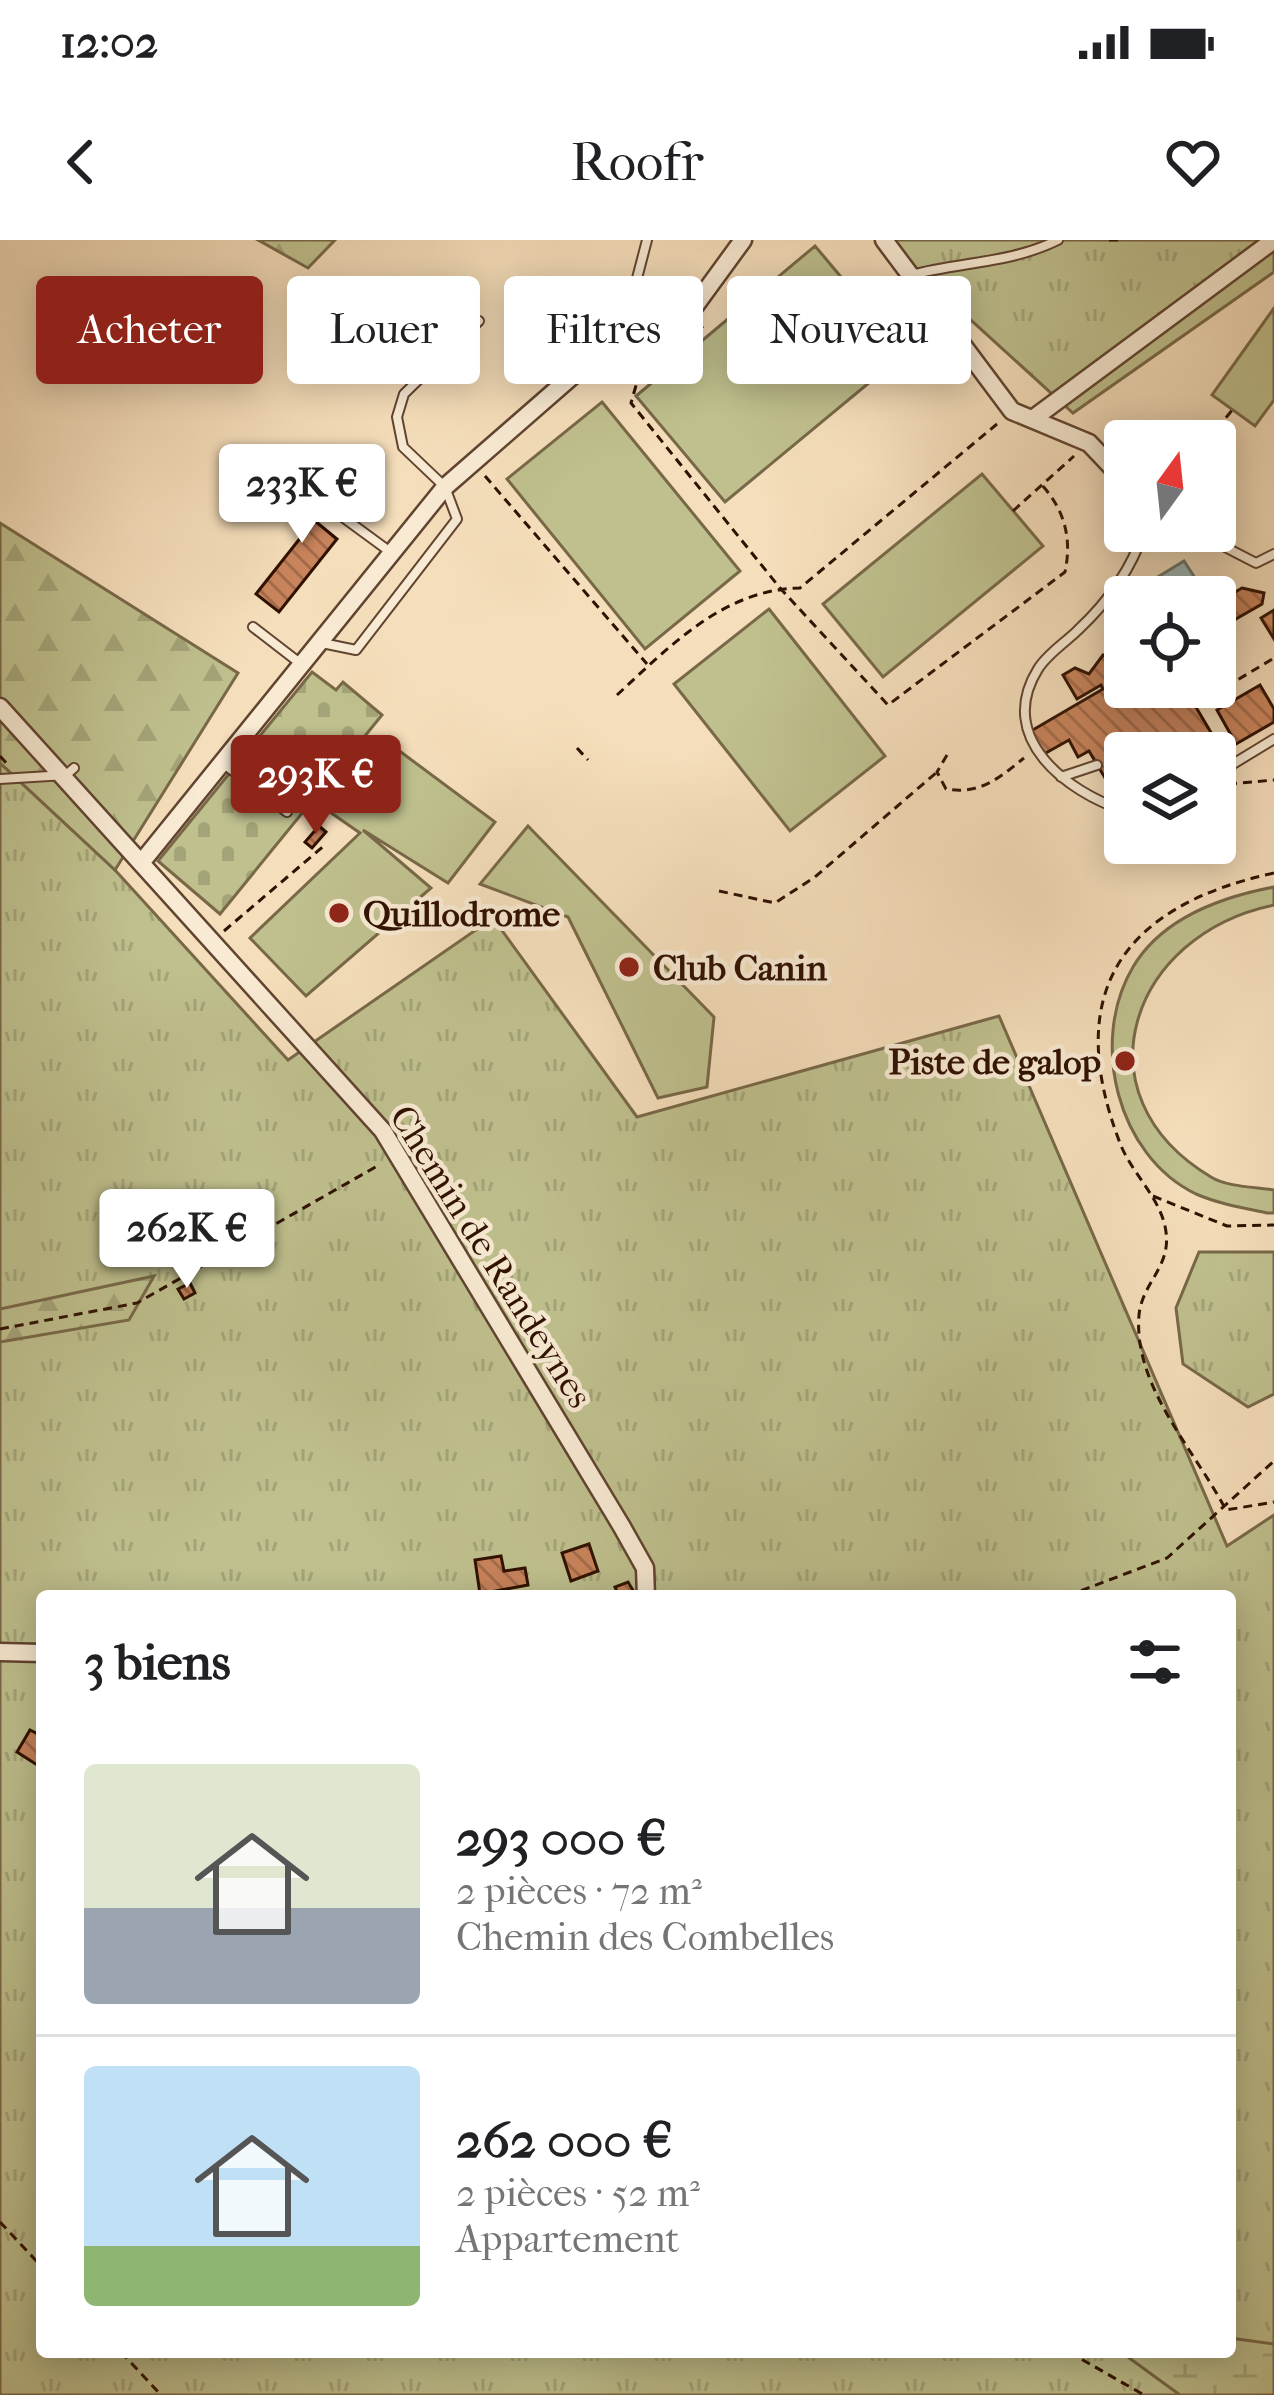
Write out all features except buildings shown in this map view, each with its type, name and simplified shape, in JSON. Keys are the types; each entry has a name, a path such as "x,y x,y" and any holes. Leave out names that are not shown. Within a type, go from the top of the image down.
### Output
{"street":[{"path":"703,295 743,240"},
{"path":"884,240 909,276"},
{"path":"1034,418 1274,240"},
{"path":"971,357 1012,411 1089,443 1104,459"},
{"path":"141,863 389,551 472,461 562,384"},
{"name":"Chemin de Randeynes","path":"0,707 70,771 141,863 213,939 397,1155 622,1527 645,1568 646,1590"},
{"path":"0,1652 36,1653"}],"lane":[{"path":"638,276 647,240"},
{"path":"909,276 959,262 986,263 1058,240"},
{"path":"321,642 356,650 458,518 445,488 403,447 397,418 404,394 414,384"},
{"path":"303,454 359,498 344,518 389,551"},
{"path":"1104,803 1059,778 1035,749 1028,712 1039,667 1083,626 1132,567 1137,552"},
{"path":"1236,552 1256,562 1274,554"},
{"path":"253,627 302,665"},
{"path":"1236,765 1274,739"},
{"path":"222,763 287,812"},
{"path":"1059,778 1097,765"},
{"path":"0,779 70,771"}],"path":[{"path":"1109,240 1121,240"},
{"path":"636,384 631,403 780,588 888,706 1065,572 1071,543 1054,499 1042,485"},
{"path":"1224,420 1232,410"},
{"path":"616,695 689,627 780,588 800,588 1012,411"},
{"path":"1013,511 1089,443"},
{"path":"472,461 648,666"},
{"path":"1236,678 1274,658"},
{"path":"577,748 588,760"},
{"path":"937,772 946,789 966,792 987,786 1035,749"},
{"path":"719,891 775,903 815,877 937,772 947,755"},
{"path":"1236,779 1274,780"},
{"path":"213,939 326,844"},
{"path":"1226,1510 1136,1348 1140,1300 1166,1260 1166,1228 1122,1150 1101,1090 1098,1024 1104,991 1123,952 1156,922 1218,885 1274,873"},
{"path":"0,1329 137,1303 397,1155"},
{"path":"1151,1196 1227,1226 1274,1225"},
{"path":"1083,1590 1167,1558 1226,1510 1274,1461"},
{"path":"1226,1510 1274,1502"},
{"path":"0,2222 36,2261"},
{"path":"127,2358 161,2395"},
{"path":"1079,2358 1144,2395"}],"green space":[{"path":"258,240 335,240 308,268"},
{"path":"883,240 1274,240 1274,272 1073,413 971,320 971,276 923,276"},
{"path":"815,246 840,276 779,276"},
{"path":"1274,308 1274,400 1255,426 1212,395"},
{"path":"727,320 727,384 868,384 725,502 636,396 650,384 703,384 703,340"},
{"path":"602,402 740,571 645,649 507,479"},
{"path":"982,474 1043,546 883,677 823,604"},
{"path":"0,523 238,673 115,870 0,763"},
{"path":"769,609 885,756 790,831 674,684"},
{"path":"312,672 336,690 343,682 382,715 220,914 158,861"},
{"path":"382,738 495,822 448,883 363,830 431,888 306,996 250,938 360,833 324,808"},
{"path":"0,763 115,870 288,1060 493,918 637,1117 999,1016 1227,1546 1274,1515 1274,2395 0,2395"},
{"name":"Club Canin","path":"528,826 714,1017 707,1087 658,1098 568,917 480,884"},
{"name":"Piste de galop","path":"1274,887 1274,905 1225,922 1185,948 1155,982 1138,1021 1133,1063 1143,1104 1169,1143 1211,1177 1274,1190 1274,1213 1268,1213 1196,1194 1147,1153 1118,1094 1113,1028 1133,967 1160,935 1194,912"},
{"path":"1199,1252 1274,1252 1274,1394 1248,1407 1183,1364 1176,1308"},
{"path":"154,1276 129,1320 0,1342 0,1309"},
{"path":"1236,2339 1274,2344 1274,2395 1180,2395 1129,2358 1236,2358"}],"water":[{"path":"1184,561 1194,576 1159,576"}],"place":[{"name":"Quillodrome","path":"339,913"},
{"name":"Club Canin","path":"629,967"},
{"name":"Piste de galop","path":"1125,1061"}]}
